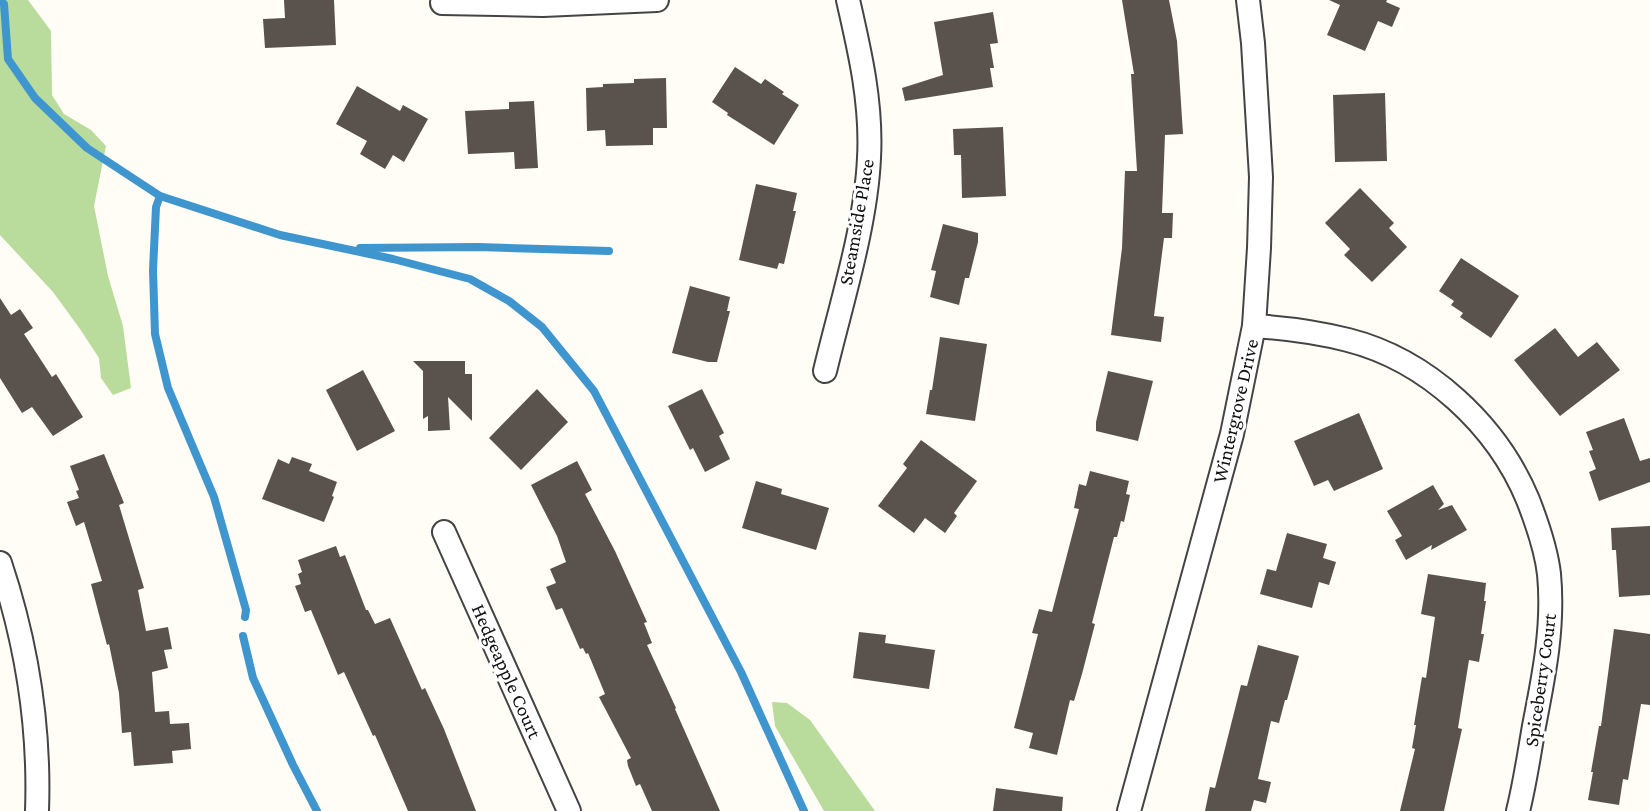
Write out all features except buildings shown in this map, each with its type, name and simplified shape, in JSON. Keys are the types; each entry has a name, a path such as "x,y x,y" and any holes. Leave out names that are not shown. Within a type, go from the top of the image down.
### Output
{"street":[{"path":"442,3 543,5 657,0"},
{"name":"Steamside Place","path":"825,371 860,226 870,156 869,109 848,0"},
{"name":"Wintergrove Drive","path":"1129,811 1233,434 1254,326 1261,177 1253,43 1248,0"},
{"name":"Spiceberry Court","path":"1254,326 1287,328 1350,340 1393,357 1432,380 1483,426 1510,463 1521,483 1539,526 1549,571 1551,617 1546,663 1518,811"},
{"name":"Hedgeapple Court","path":"444,532 569,811"},
{"path":"0,563 17,618 32,695 37,740 37,811"}],"green space":[{"path":"0,0 28,0 51,31 52,95 64,114 91,130 106,146 94,206 108,276 123,326 131,388 113,395 101,378 99,358 80,329 53,292 0,235"},
{"path":"772,702 787,703 810,720 875,811 824,811 775,726"}],"waterway":[{"path":"0,1 4,4 8,59 35,98 87,148 160,196 280,235 393,259 470,279 509,301 542,327 594,391 741,672 804,811"},
{"path":"160,196 156,207 153,270 155,334 168,388 214,497 246,610 245,617"},
{"path":"360,248 478,247 609,251"},
{"path":"243,636 253,678 317,811"}]}
